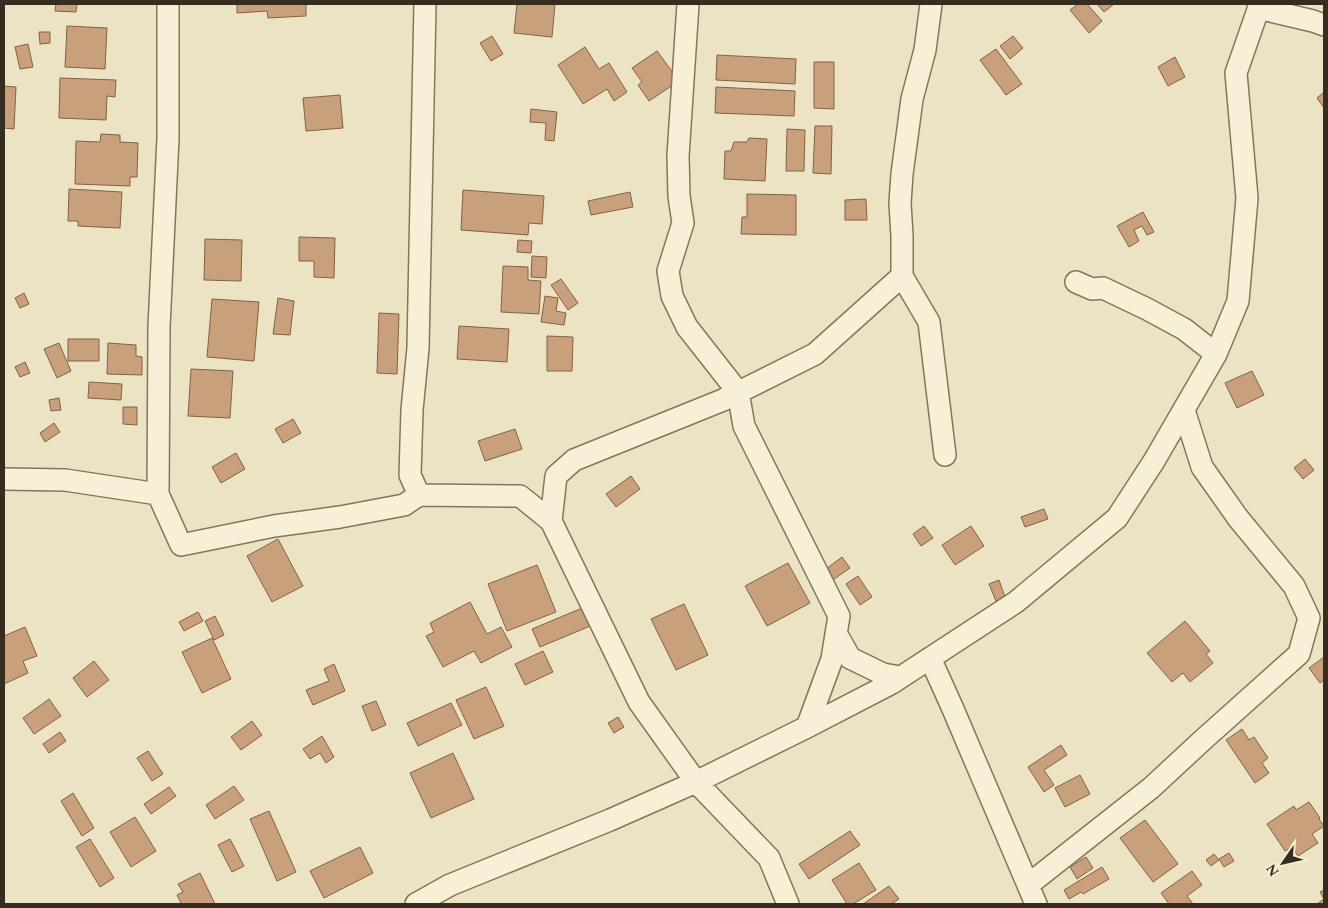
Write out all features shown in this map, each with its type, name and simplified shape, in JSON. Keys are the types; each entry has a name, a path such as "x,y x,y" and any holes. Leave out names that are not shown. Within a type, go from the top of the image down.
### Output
{"street":[{"path":"168,4 168,138 159,327 158,494 181,545 274,526 340,517 404,505 419,495 520,496 551,521 639,702 696,782 769,858 788,904"},
{"path":"419,495 410,476 412,410 418,348 425,4"},
{"path":"688,4 678,156 679,196 683,223 668,271 672,296 687,327 738,392 744,426 839,616 832,659 807,727"},
{"path":"931,4 925,50 912,99 902,174 900,203 902,276 929,322 945,455"},
{"path":"416,904 450,885 610,820 696,782 892,683 1016,602 1117,518 1154,462 1216,354 1238,301 1247,198 1236,72 1259,6 1313,21 1324,26"},
{"path":"551,521 556,476 574,460 723,400 815,354 902,276"},
{"path":"1076,282 1092,289 1103,288 1147,308 1184,329 1216,354"},
{"path":"930,658 1032,895 1299,654 1309,618 1294,586 1238,518 1202,467 1184,410"},
{"path":"4,479 65,480 158,494"},
{"path":"836,633 850,658 883,674 900,677"}],"building":[{"path":"56,4 77,4 76,12 55,11"},
{"path":"237,4 306,4 306,16 268,18 267,11 237,13"},
{"path":"517,4 555,4 552,37 514,33"},
{"path":"1078,4 1087,4 1102,21 1089,33 1070,10"},
{"path":"1097,4 1114,4 1104,12"},
{"path":"67,26 107,28 105,69 65,67"},
{"path":"39,32 50,32 50,43 40,44"},
{"path":"492,36 503,54 491,61 480,43"},
{"path":"1013,36 1023,48 1010,59 1000,46"},
{"path":"28,44 33,67 20,69 15,47"},
{"path":"585,47 599,69 609,63 627,92 614,101 607,89 583,104 558,65"},
{"path":"996,49 1022,84 1006,95 980,60"},
{"path":"657,51 679,81 649,101 638,85 642,82 632,68"},
{"path":"717,55 796,59 795,84 716,80"},
{"path":"1175,57 1185,77 1168,86 1158,67"},
{"path":"814,62 834,62 834,109 814,108"},
{"path":"60,78 116,80 115,97 107,96 106,120 59,118"},
{"path":"4,86 16,87 14,129 4,128"},
{"path":"716,87 795,91 794,116 715,113"},
{"path":"1324,92 1324,108 1317,98"},
{"path":"340,95 343,128 306,131 303,98"},
{"path":"531,109 557,112 554,141 545,140 546,123 530,122"},
{"path":"815,126 832,126 831,174 813,173"},
{"path":"787,129 805,130 804,171 786,171"},
{"path":"101,134 120,135 120,142 138,143 137,177 130,177 130,186 75,184 76,141 100,142"},
{"path":"749,138 767,139 765,181 724,179 725,151 731,151 734,142 747,142"},
{"path":"69,189 122,192 120,228 78,226 78,221 68,221"},
{"path":"463,190 544,196 542,224 529,223 528,235 461,230"},
{"path":"630,192 633,207 591,215 588,201"},
{"path":"747,194 796,195 796,235 741,234 742,217 747,217"},
{"path":"866,199 867,220 845,220 845,200"},
{"path":"1143,212 1154,232 1147,235 1142,226 1134,230 1139,241 1129,247 1117,226"},
{"path":"299,237 335,238 334,278 314,277 314,261 299,261"},
{"path":"205,239 242,240 241,281 204,280"},
{"path":"518,240 532,241 531,253 517,252"},
{"path":"532,256 547,257 546,278 531,277"},
{"path":"503,266 528,267 528,280 541,281 539,314 501,312"},
{"path":"561,279 578,303 568,310 551,285"},
{"path":"24,293 29,304 20,308 15,298"},
{"path":"545,296 558,298 556,311 566,313 564,325 541,322"},
{"path":"278,298 294,301 290,335 273,334"},
{"path":"212,299 259,302 254,361 207,357"},
{"path":"379,313 399,314 397,374 377,373"},
{"path":"459,326 509,329 507,362 457,359"},
{"path":"547,336 573,337 572,371 547,371"},
{"path":"68,339 99,339 99,361 68,361"},
{"path":"59,343 71,371 57,378 44,349"},
{"path":"108,343 136,345 136,356 142,357 142,375 107,374"},
{"path":"25,362 30,373 20,377 15,367"},
{"path":"191,369 233,371 230,418 188,416"},
{"path":"1252,371 1264,395 1237,408 1225,383"},
{"path":"89,382 122,384 121,400 88,398"},
{"path":"59,398 61,410 51,411 49,400"},
{"path":"123,407 137,407 137,425 123,424"},
{"path":"293,419 301,433 283,443 275,429"},
{"path":"54,423 60,432 45,442 40,433"},
{"path":"515,429 522,449 485,461 478,441"},
{"path":"236,453 245,469 221,483 212,467"},
{"path":"1305,459 1314,470 1303,479 1294,468"},
{"path":"631,476 640,489 616,507 606,494"},
{"path":"1044,509 1048,519 1025,527 1021,517"},
{"path":"924,526 933,538 921,546 913,534"},
{"path":"971,526 984,546 955,565 942,545"},
{"path":"278,539 303,586 272,602 247,556"},
{"path":"842,557 850,568 830,582 822,572"},
{"path":"788,563 810,603 767,626 745,586"},
{"path":"537,565 556,612 507,631 488,584"},
{"path":"858,576 872,597 860,605 846,584"},
{"path":"999,580 1005,597 996,601 989,584"},
{"path":"470,602 487,634 501,627 512,647 481,663 474,651 443,667 426,636 434,632 430,623"},
{"path":"684,604 708,655 676,670 651,619"},
{"path":"587,606 595,624 540,647 532,629"},
{"path":"198,612 203,621 184,631 179,622"},
{"path":"215,616 224,635 214,640 205,621"},
{"path":"1185,621 1210,651 1206,654 1213,663 1190,682 1183,673 1172,682 1147,653"},
{"path":"25,627 37,656 23,661 28,673 4,684 4,636"},
{"path":"212,638 231,679 202,693 182,652"},
{"path":"543,651 553,672 525,685 515,664"},
{"path":"1324,657 1324,680 1320,683 1309,668"},
{"path":"94,661 109,680 87,697 73,678"},
{"path":"334,664 345,691 313,705 306,690 329,681 324,669"},
{"path":"486,687 504,726 474,739 456,700"},
{"path":"49,699 61,716 34,734 23,718"},
{"path":"376,701 386,725 372,731 362,706"},
{"path":"451,703 462,725 418,746 407,723"},
{"path":"618,717 624,727 614,733 608,723"},
{"path":"252,721 262,735 241,750 231,737"},
{"path":"1242,729 1249,740 1254,737 1268,758 1262,763 1269,773 1255,783 1226,740"},
{"path":"60,732 66,741 49,753 43,744"},
{"path":"322,736 334,757 326,763 320,753 310,759 303,749"},
{"path":"1061,745 1067,755 1044,770 1054,785 1044,792 1028,767"},
{"path":"148,751 163,774 152,781 137,758"},
{"path":"453,753 474,799 431,818 410,773"},
{"path":"1080,775 1090,794 1065,807 1055,788"},
{"path":"234,786 244,800 215,819 206,805"},
{"path":"169,787 176,796 151,814 144,804"},
{"path":"73,793 94,828 82,836 61,801"},
{"path":"1309,802 1324,826 1312,834 1318,843 1298,856 1292,847 1285,851 1267,824 1294,806 1296,810"},
{"path":"269,811 296,872 277,881 250,819"},
{"path":"135,817 156,851 131,867 110,832"},
{"path":"1145,820 1178,864 1153,882 1120,838"},
{"path":"850,831 860,845 809,879 799,864"},
{"path":"90,839 114,878 100,887 76,847"},
{"path":"230,839 244,866 232,872 218,845"},
{"path":"360,847 373,873 324,898 310,871"},
{"path":"1229,853 1234,861 1224,867 1219,859"},
{"path":"1214,854 1219,860 1211,866 1206,860"},
{"path":"1086,857 1093,868 1077,879 1070,867"},
{"path":"859,863 876,890 853,904 847,904 832,880"},
{"path":"1102,867 1109,879 1083,894 1081,892 1069,899 1064,890"},
{"path":"1192,871 1202,885 1187,896 1193,904 1169,904 1161,893"},
{"path":"200,873 215,904 179,904 181,903 177,895 183,892 178,884"},
{"path":"889,886 899,899 891,904 863,904"},
{"path":"1324,890 1324,899 1320,892"},
{"path":"1324,899 1324,904 1317,904"}]}
